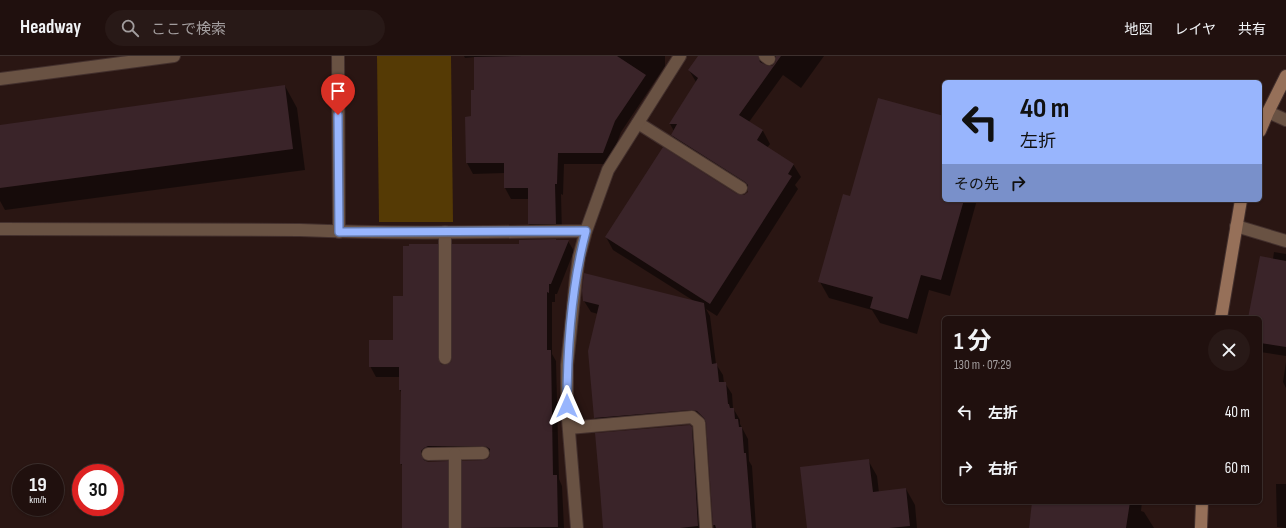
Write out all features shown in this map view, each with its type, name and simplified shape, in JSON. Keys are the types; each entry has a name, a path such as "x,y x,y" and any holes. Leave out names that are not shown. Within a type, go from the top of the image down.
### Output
{"street":[{"path":"0,79 174,56"},
{"path":"338,56 339,232"},
{"path":"577,528 567,406 567,365 576,278 586,231 608,170 680,56"},
{"path":"1262,126 1286,76"},
{"path":"1268,112 1286,120"},
{"path":"638,123 741,188"},
{"path":"1221,316 1241,202"},
{"path":"1236,226 1286,241"},
{"path":"0,229 292,230 339,232 586,231"},
{"path":"445,232 445,358"},
{"path":"569,428 692,417 698,423 706,528"},
{"path":"428,454 483,453"},
{"path":"455,454 455,528"},
{"path":"1201,528 1202,504"}],"shaded area":[{"path":"377,56 451,56 453,222 379,222"}],"building":[{"path":"617,56 646,75 615,121 603,153 558,153 557,184 555,184 556,224 528,224 528,188 504,188 504,163 466,163 465,117 471,116 471,90 474,90 474,57"},
{"path":"698,56 758,56 760,62 768,66 772,66 775,63 776,56 781,56 739,115 763,130 757,140 794,164 788,174 792,176 710,304 605,237 663,147 737,194 744,195 748,192 748,185 745,182 671,135 677,124 669,124 698,78 688,70"},
{"path":"285,85 293,149 0,188 0,125"},
{"path":"878,98 942,115 942,202 963,202 941,280 921,275 908,319 870,308 873,297 818,282 843,194 850,196"},
{"path":"519,240 569,240 551,284 549,284 549,293 547,292 547,350 551,350 553,475 557,475 558,527 462,528 462,461 487,459 490,456 490,449 483,446 428,446 421,451 421,455 424,460 428,462 448,461 448,528 402,528 402,464 400,464 401,390 399,390 399,367 369,367 369,340 393,340 393,296 403,296 403,246 409,246 409,244 438,244 438,358 441,364 445,365 451,362 452,358 452,244 519,244"},
{"path":"1260,256 1286,261 1286,347 1262,343 1262,316 1248,316"},
{"path":"584,273 704,303 712,364 717,363 719,382 726,382 728,404 730,408 734,408 735,419 738,419 739,427 742,427 744,453 746,453 752,528 716,528 715,525 713,525 706,422 697,411 691,410 594,418 588,351 599,305 583,301 582,290"},
{"path":"690,425 692,427 698,526 680,528 603,528 595,433"},
{"path":"869,459 873,492 906,488 910,526 889,528 807,528 800,467"},
{"path":"1032,504 1130,504 1126,528 1029,528"}],"route":[{"path":"338,115 339,232 586,231 579,257 576,278 567,365 567,406"}]}
